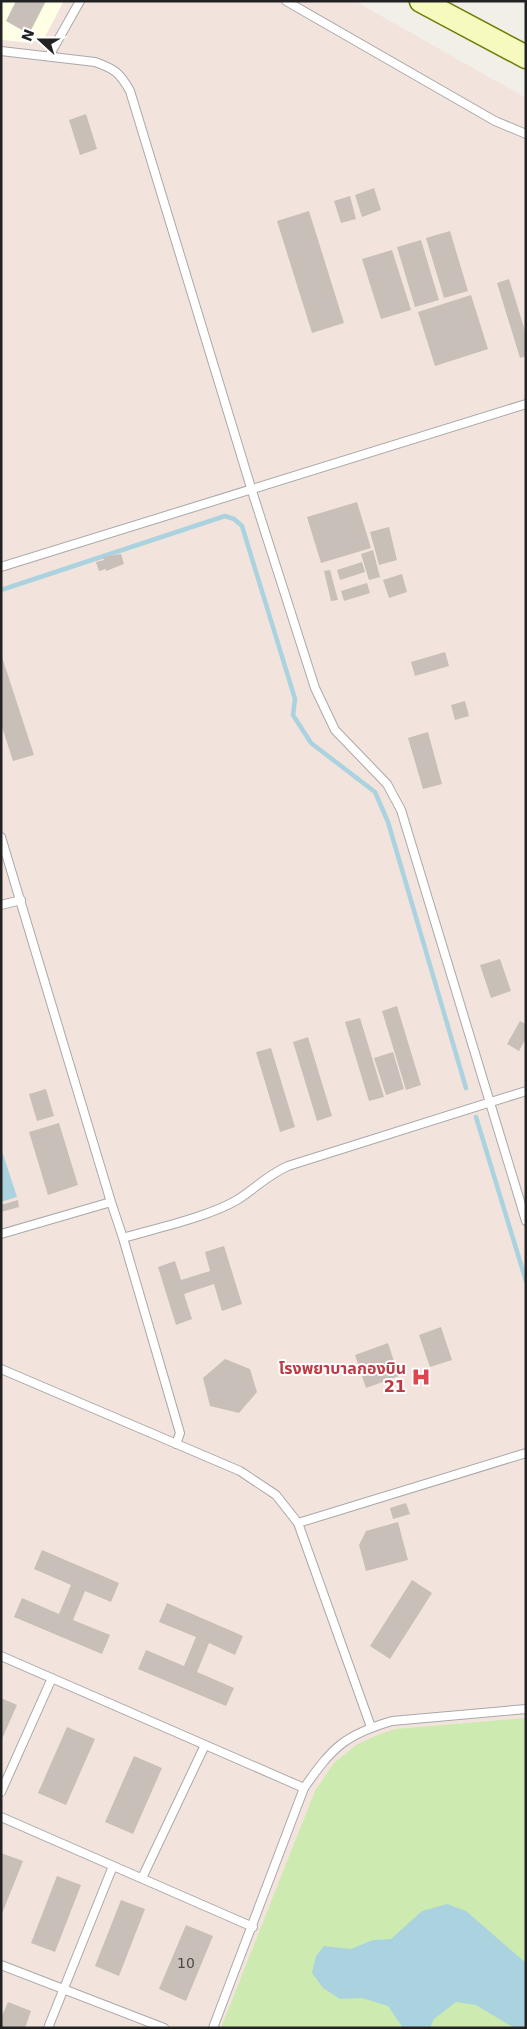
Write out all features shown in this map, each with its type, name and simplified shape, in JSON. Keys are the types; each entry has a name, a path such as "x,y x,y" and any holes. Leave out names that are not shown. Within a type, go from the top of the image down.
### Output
{"street":[{"path":"421,1 526,57"}],"lane":[{"path":"50,56 80,1"},
{"path":"286,1 495,121 526,134"},
{"path":"1,51 95,62 107,66 121,76 130,92 252,491 315,688 335,730 387,784 401,810 526,1221"},
{"path":"1,568 526,404"},
{"path":"1,837 180,1433 176,1444"},
{"path":"1,905 21,900"},
{"path":"123,1238 212,1211 236,1200 271,1174 288,1166 526,1091"},
{"path":"1,1234 111,1202"},
{"path":"1,1369 240,1471 276,1495 298,1523 371,1727"},
{"path":"298,1523 526,1452"},
{"path":"1,1656 304,1788"},
{"path":"1,1792 52,1678"},
{"path":"213,2028 253,1927 304,1788 324,1759 348,1738 371,1727 392,1721 526,1709"},
{"path":"142,1878 205,1745"},
{"path":"1,1817 253,1927"},
{"path":"48,2028 112,1866"},
{"path":"1,1965 164,2028"}],"shaded area":[{"path":"1,1 64,1 45,37 30,43 1,40"},
{"path":"64,1 355,1 526,98 526,2028 1,2028 1,40 30,43 45,37"}],"green space":[{"path":"526,1718 526,2028 221,2028 315,1791 333,1764 356,1745 395,1729"}],"water":[{"path":"1,1148 17,1197 1,1202"},
{"path":"447,1904 466,1911 526,1963 526,2028 514,2028 476,2005 456,2002 434,2019 430,2028 403,2028 388,2006 362,1998 340,1999 323,1988 312,1973 316,1956 324,1946 351,1949 373,1940 391,1939 422,1911"}],"building":[{"path":"16,1 46,1 29,34 6,21"},
{"path":"86,114 97,149 80,155 69,120"},
{"path":"374,188 381,210 362,217 355,195"},
{"path":"350,196 356,219 341,223 334,201"},
{"path":"309,211 344,323 312,333 277,221"},
{"path":"450,231 468,291 444,298 426,238"},
{"path":"421,240 439,300 415,307 397,247"},
{"path":"392,250 411,310 381,319 362,259"},
{"path":"509,279 526,334 526,356 520,358 497,283"},
{"path":"471,295 488,349 435,366 418,312"},
{"path":"357,502 371,548 321,563 307,517"},
{"path":"389,527 397,560 379,565 370,532"},
{"path":"373,550 380,577 369,580 361,554"},
{"path":"121,554 124,564 106,571 106,569 99,571 96,562 104,560 103,557"},
{"path":"362,562 365,572 340,580 337,570"},
{"path":"330,570 338,600 331,601 324,571"},
{"path":"402,574 407,592 389,598 383,580"},
{"path":"367,583 370,593 344,601 341,591"},
{"path":"445,652 449,666 415,676 411,662"},
{"path":"1,654 34,755 13,761 1,724"},
{"path":"465,701 469,716 455,720 451,705"},
{"path":"428,732 442,784 423,789 408,738"},
{"path":"500,959 511,991 491,998 480,965"},
{"path":"397,1006 421,1085 406,1090 382,1011"},
{"path":"360,1018 384,1097 369,1101 345,1022"},
{"path":"520,1021 526,1024 526,1038 519,1051 507,1044"},
{"path":"308,1037 332,1116 317,1121 293,1042"},
{"path":"271,1048 295,1127 280,1132 256,1052"},
{"path":"393,1052 404,1089 386,1095 374,1058"},
{"path":"46,1089 54,1116 37,1121 29,1094"},
{"path":"59,1123 78,1185 48,1195 29,1132"},
{"path":"18,1200 19,1207 1,1212 1,1205"},
{"path":"224,1246 242,1304 222,1311 214,1284 184,1294 192,1319 176,1325 158,1267 175,1261 181,1280 210,1271 205,1252"},
{"path":"441,1327 452,1360 430,1367 419,1335"},
{"path":"388,1343 399,1376 366,1388 355,1355"},
{"path":"225,1359 250,1369 257,1392 239,1413 210,1406 203,1378"},
{"path":"406,1503 410,1514 393,1519 390,1508"},
{"path":"398,1522 408,1560 366,1571 359,1545 366,1531"},
{"path":"42,1550 119,1583 111,1602 85,1591 73,1620 110,1635 102,1654 14,1617 22,1598 59,1614 71,1585 34,1569"},
{"path":"412,1580 432,1593 390,1659 370,1646"},
{"path":"167,1603 243,1636 235,1655 209,1643 197,1672 234,1688 226,1706 138,1669 146,1650 184,1666 196,1637 159,1622"},
{"path":"1,1698 17,1705 1,1741"},
{"path":"67,1727 95,1739 66,1805 38,1793"},
{"path":"134,1756 162,1768 133,1834 105,1822"},
{"path":"1,1853 23,1861 1,1916"},
{"path":"57,1876 81,1885 55,1952 31,1943"},
{"path":"121,1900 145,1909 119,1976 95,1966"},
{"path":"186,1925 213,1936 186,2001 159,1989"},
{"path":"8,2002 31,2011 25,2028 1,2028 1,2018"}],"waterway":[{"path":"1,590 225,516 234,519 242,526 295,699 293,715 311,743 375,792 388,822 466,1088"},
{"path":"476,1117 526,1281"}],"place":[{"name":"โรงพยาบาลกองบิน 21","path":"421,1377"}]}
